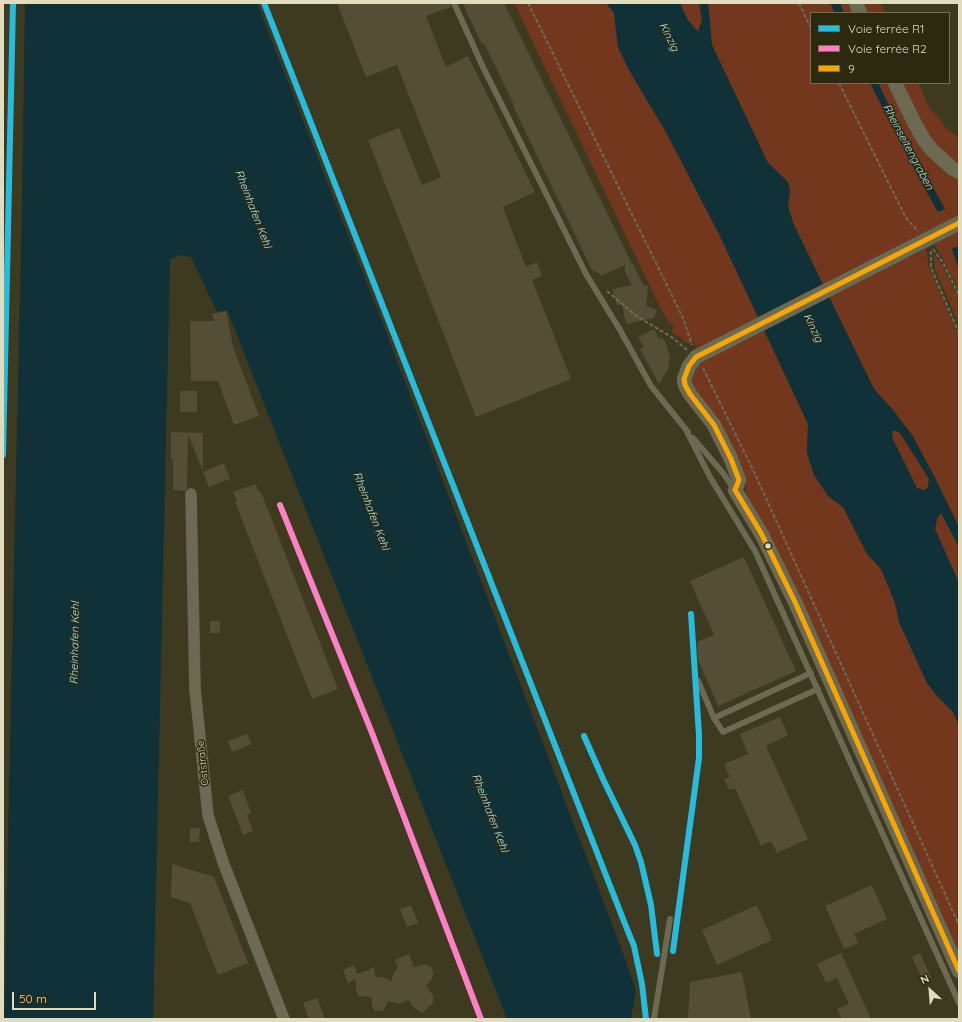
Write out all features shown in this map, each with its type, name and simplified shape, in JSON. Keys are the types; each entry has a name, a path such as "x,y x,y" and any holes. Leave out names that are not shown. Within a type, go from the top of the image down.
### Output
{"street":[{"path":"895,84 924,140 932,150 953,169 959,172"},
{"path":"959,223 700,359 689,366 686,371 685,385 720,434 732,459 739,480 735,490 761,533 795,602 959,971"},
{"name":"Oststraße","path":"191,494 195,689 208,815 223,862 284,1019"}],"lane":[{"path":"454,3 482,65 586,274 620,330 651,386 723,473 735,490"},
{"path":"686,430 710,477 755,552 959,1003"},
{"path":"714,718 811,673"},
{"path":"698,681 714,718 723,732 818,689"},
{"path":"654,1019 670,919"}],"path":[{"path":"528,3 683,318 700,359 755,474 959,925"},
{"path":"799,3 810,26"},
{"path":"839,84 906,218 923,242"},
{"path":"959,295 943,263 931,246 931,268 959,333"},
{"path":"602,288 635,315 673,338 700,359"}],"shaded area":[{"path":"514,3 606,3 614,13 618,47 629,70 667,134 720,236 808,424 807,453 828,496 843,507 867,554 881,569 895,603 899,622 927,683 937,696 953,712 959,726 959,958 748,500 744,477 695,393 690,379 692,368 720,352 697,349 694,342 689,344 672,332 674,326 669,322 660,307"},
{"path":"680,3 699,3 702,20 698,32 687,19"},
{"path":"708,3 830,3 834,12 810,12 810,84 871,84 938,212 945,209 897,122 878,84 890,84 959,178 959,216 904,245 910,257 926,249 929,268 959,337 959,527 912,435 893,410 874,389 794,225 788,207 790,191 788,182 768,163 712,45"},
{"path":"840,3 849,3 854,12 844,12"},
{"path":"861,3 880,3 884,12 866,12"},
{"path":"902,84 918,84 929,107 948,130 959,137 959,166 943,153 932,140"},
{"path":"959,227 959,246 952,249 959,269 959,290 934,243"},
{"path":"933,253 942,265 956,293 959,291 959,325 935,269"},
{"path":"893,429 900,433 929,479 928,487 925,490 917,489 892,437"},
{"path":"941,513 959,547 959,583 935,529 937,519"}],"water":[{"name":"Rheinhafen Kehl","path":"25,3 257,3 383,324 620,945 636,990 631,1019 507,1019 227,310 217,312 191,257 180,255 170,259 153,1019 4,1019"},
{"name":"Kinzig","path":"606,3 680,3 687,19 698,32 702,20 699,3 708,3 712,45 768,163 788,182 790,191 788,207 794,225 874,389 893,410 912,435 959,527 959,547 941,513 937,519 935,529 959,583 959,726 953,712 937,696 927,683 899,622 895,603 881,569 867,554 843,507 828,496 814,475 807,453 808,424 720,236 667,134 629,70 618,47 614,13","holes":["893,430 900,433 929,479 928,487 924,490 917,488 892,437"]},
{"path":"830,3 840,3 844,12 834,12"},
{"name":"Rheinseitengraben","path":"871,84 878,84 897,122 945,209 938,212"},
{"path":"959,246 959,269 952,249"}],"building":[{"path":"337,3 450,3 451,7 426,16 446,67 468,56 535,192 503,207 526,267 537,262 542,276 532,280 571,379 476,417 368,140 399,128 422,185 441,177 397,65 366,77"},
{"path":"463,3 504,3 632,264 643,285 648,286 646,306 657,310 654,318 626,324 622,304 617,305 612,289 632,285 625,272 625,265 601,276 592,270 513,106 514,105 484,43 482,44"},
{"path":"226,311 233,347 259,416 234,425 218,381 191,381 190,321 214,321 212,314"},
{"path":"654,329 659,339 662,337 666,343 670,357 668,369 659,384 640,349 644,347 638,337"},
{"path":"180,391 197,391 197,412 180,412"},
{"path":"171,432 203,433 203,471 188,434 187,488 185,491 173,490"},
{"path":"224,463 230,479 209,487 203,472"},
{"path":"255,484 259,492 261,492 338,689 312,699 235,502 237,501 233,492"},
{"path":"744,557 796,671 718,706 698,660 697,642 714,635 690,581"},
{"path":"210,621 220,621 220,633 210,633"},
{"path":"780,717 788,735 766,746 808,839 777,853 771,841 761,846 735,788 729,790 724,779 730,777 724,764 748,754 740,734"},
{"path":"247,734 252,744 232,752 228,741"},
{"path":"243,790 251,813 247,815 253,831 243,835 228,796"},
{"path":"190,828 200,828 199,842 190,842"},
{"path":"172,864 214,877 248,963 218,975 190,903 171,897"},
{"path":"872,885 887,919 854,934 858,943 844,949 825,906"},
{"path":"411,905 418,923 407,927 400,909"},
{"path":"757,905 772,940 717,965 702,930"},
{"path":"841,953 871,1019 842,1019 837,1009 849,1004 837,978 826,983 817,964"},
{"path":"920,953 931,978 923,981 912,957"},
{"path":"409,954 414,967 426,964 432,968 433,972 432,979 426,986 433,995 433,1003 422,1013 413,1007 408,1000 400,1004 388,1001 382,1011 375,1011 372,1006 372,997 359,996 356,992 356,979 348,983 343,970 354,965 357,974 368,971 374,966 375,977 383,977 391,981 394,972 398,968 395,960"},
{"path":"742,972 751,1019 688,1019 690,982"},
{"path":"317,998 325,1019 309,1019 303,1003"}],"rail line":[{"name":"R1","path":"3,455 13,3"},
{"name":"R1","path":"264,3 634,946 642,984 646,1019"},
{"name":"R2","path":"280,505 372,733 481,1019"},
{"name":"R1","path":"673,951 699,758 699,735 691,614"},
{"name":"R1","path":"584,736 635,845 641,862 651,905 657,954"}],"transit line":[{"name":"9","path":"959,223 696,357 689,366 684,379 685,385 690,394 714,425 731,459 739,480 735,490 761,533 795,602 959,971"}]}
